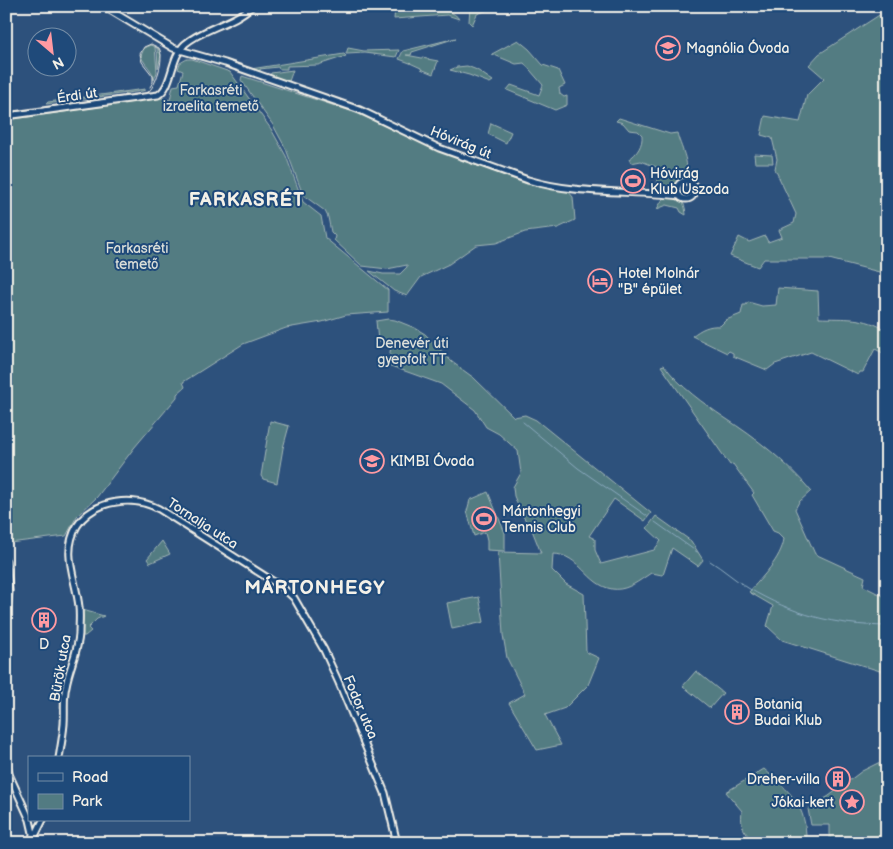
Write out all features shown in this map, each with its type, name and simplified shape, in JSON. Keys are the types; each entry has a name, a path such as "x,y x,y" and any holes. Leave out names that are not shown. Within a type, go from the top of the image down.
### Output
{"street":[{"name":"Hóvirág út","path":"103,6 173,48 193,53 364,112 439,148 540,184 680,196"},
{"path":"180,50 193,39 241,16 252,6"},
{"name":"Érdi út","path":"6,116 158,95 164,90 180,50"},
{"path":"667,194 686,181 692,183 695,187 695,193 692,197 686,199 680,196 678,188"},
{"path":"6,384 6,411"},
{"name":"Tornalja utca","path":"101,506 126,501 155,506 285,590"},
{"name":"Bürök utca","path":"59,756 64,722 65,687 77,650 78,636 79,609 69,560 70,543 75,528 82,519 101,506"},
{"path":"6,561 9,591 6,620"},
{"name":"Fodor utca","path":"285,590 294,598 328,658 385,793 397,843"},
{"path":"6,759 9,774 28,817"},
{"path":"30,822 33,841"},
{"path":"32,826 39,822"},
{"path":"33,841 42,822"}],"green space":[{"path":"470,6 489,6 488,10 477,14 472,25 469,22"},
{"path":"395,8 439,9 454,14 459,19 447,15 394,19"},
{"path":"887,10 887,274 829,259 764,259 758,267 730,256 739,237 749,242 765,236 768,242 782,237 779,230 794,223 796,214 775,169 777,159 772,138 761,135 765,116 800,122 807,95 824,78 809,65 819,54"},
{"path":"456,38 412,52 411,55 406,55 438,61 433,74 399,59 403,51"},
{"path":"518,40 543,65 558,70 565,85 559,88 560,94 564,97 567,96 567,105 555,110 507,90 511,85 539,95 543,85 524,63 516,64 492,54"},
{"path":"150,45 158,48 161,55 158,68 157,48 155,47 157,72 154,80 152,73 141,56 144,48"},
{"path":"348,48 364,51 399,50 396,57 365,53 346,54"},
{"path":"344,54 346,56 318,65 287,66 287,69 279,69 278,67 260,69 260,72 251,69"},
{"name":"Farkasréti temető","path":"187,59 230,72 271,129 286,156 303,202 321,216 325,238 388,290 388,312 346,315 322,322 286,328 243,344 183,382 185,387 177,394 177,397 134,448 97,497 77,516 66,536 9,543 6,511 6,478 12,393 6,336 6,120 163,98 170,100 173,86 179,85 183,71 178,69 180,63"},
{"path":"467,66 477,70 493,81 490,83 450,70"},
{"path":"293,70 288,84 269,78 271,73"},
{"path":"242,76 354,112 444,153 527,184 568,191 573,197 575,220 558,228 525,232 496,243 476,245 449,264 421,277 407,296 394,291 369,271 383,274 400,274 407,265 387,269 362,266 334,240 335,236 331,232 325,211 303,195 286,149 273,125 241,80"},
{"path":"145,89 142,91 46,104 48,102"},
{"path":"619,118 670,134 677,133 687,166 685,176 678,179 672,188 656,191 659,168 641,161 631,163 629,159 639,149 642,135 638,131 629,130 623,123 616,121"},
{"path":"491,123 511,132 506,143 488,134"},
{"path":"754,154 772,155 773,163 755,163"},
{"path":"664,197 674,197 681,200 686,215 679,208 667,205 657,209"},
{"path":"778,288 818,291 819,318 862,321 879,326 887,331 887,355 875,349 863,372 860,372 858,375 811,352 775,364 767,370 733,356 733,353 729,351 727,353 692,336 705,328 720,326 726,320 741,314 743,305 746,305 748,302 762,306 776,305"},
{"name":"Denevér úti gyepfolt TT","path":"388,319 415,328 425,334 452,362 474,378 514,417 525,415 536,420 651,513 645,521 614,499 589,536 595,539 595,550 601,564 654,550 661,541 647,528 656,516 691,541 703,560 698,566 672,548 663,575 651,573 629,586 621,589 612,589 596,582 570,559 562,555 553,554 552,570 566,584 584,594 586,652 599,658 588,685 565,708 545,715 561,745 537,750 509,703 525,694 507,658 503,635 498,552 541,553 532,530 521,513 514,496 513,487 521,473 518,451 499,434 486,427 475,410 441,384 388,365 392,340 378,341 376,321"},
{"path":"664,365 692,394 771,451 811,491 799,502 795,509 815,554 865,577 863,586 887,598 887,670 880,671 782,640 767,626 773,606 749,592 775,561 784,539 773,531 752,495 754,493 733,464 730,465 661,366"},
{"path":"270,421 289,426 277,483 263,479 261,476"},
{"name":"Mártonhegyi Tennis Club","path":"488,492 505,533 505,551 487,550 485,532 474,536 467,511 470,500"},
{"path":"162,541 170,554 150,563 147,559"},
{"path":"479,597 484,622 452,629 447,603"},
{"path":"79,609 104,616 97,619 88,628 91,631 85,636 78,636"},
{"path":"696,671 723,693 710,708 683,686"},
{"name":"Jókai-kert","path":"878,763 887,776 887,843 830,843 830,825 811,825 808,809 862,771"},
{"path":"764,769 795,800 804,818 806,842 747,843 747,834 742,823 742,811 726,792"}],"waterway":[{"path":"523,422 578,468 647,516"},
{"path":"655,522 697,552"},
{"path":"710,561 748,588 798,612 831,621 887,626"}],"tram line":[{"path":"6,113 147,93 154,85 161,58 159,48 151,44 144,47 140,54 142,62 153,76 153,82 150,87"}],"place":[{"name":"Magnólia Óvoda","path":"668,48"},
{"name":"Hóvirág Klub Uszoda","path":"633,181"},
{"name":"Hotel Molnár \"B\" épület","path":"600,281"},
{"name":"KIMBI Óvoda","path":"372,461"},
{"name":"Mártonhegyi Tennis Club","path":"484,519"},
{"name":"D","path":"44,620"},
{"name":"Botaniq Budai Klub","path":"737,712"},
{"name":"Dreher-villa","path":"838,779"},
{"name":"Jókai-kert","path":"852,802"}],"district":[{"name":"FARKASRÉT","path":"247,199"},
{"name":"MÁRTONHEGY","path":"315,587"}],"park label":[{"name":"Farkasréti izraelita temető","path":"211,98"}]}
